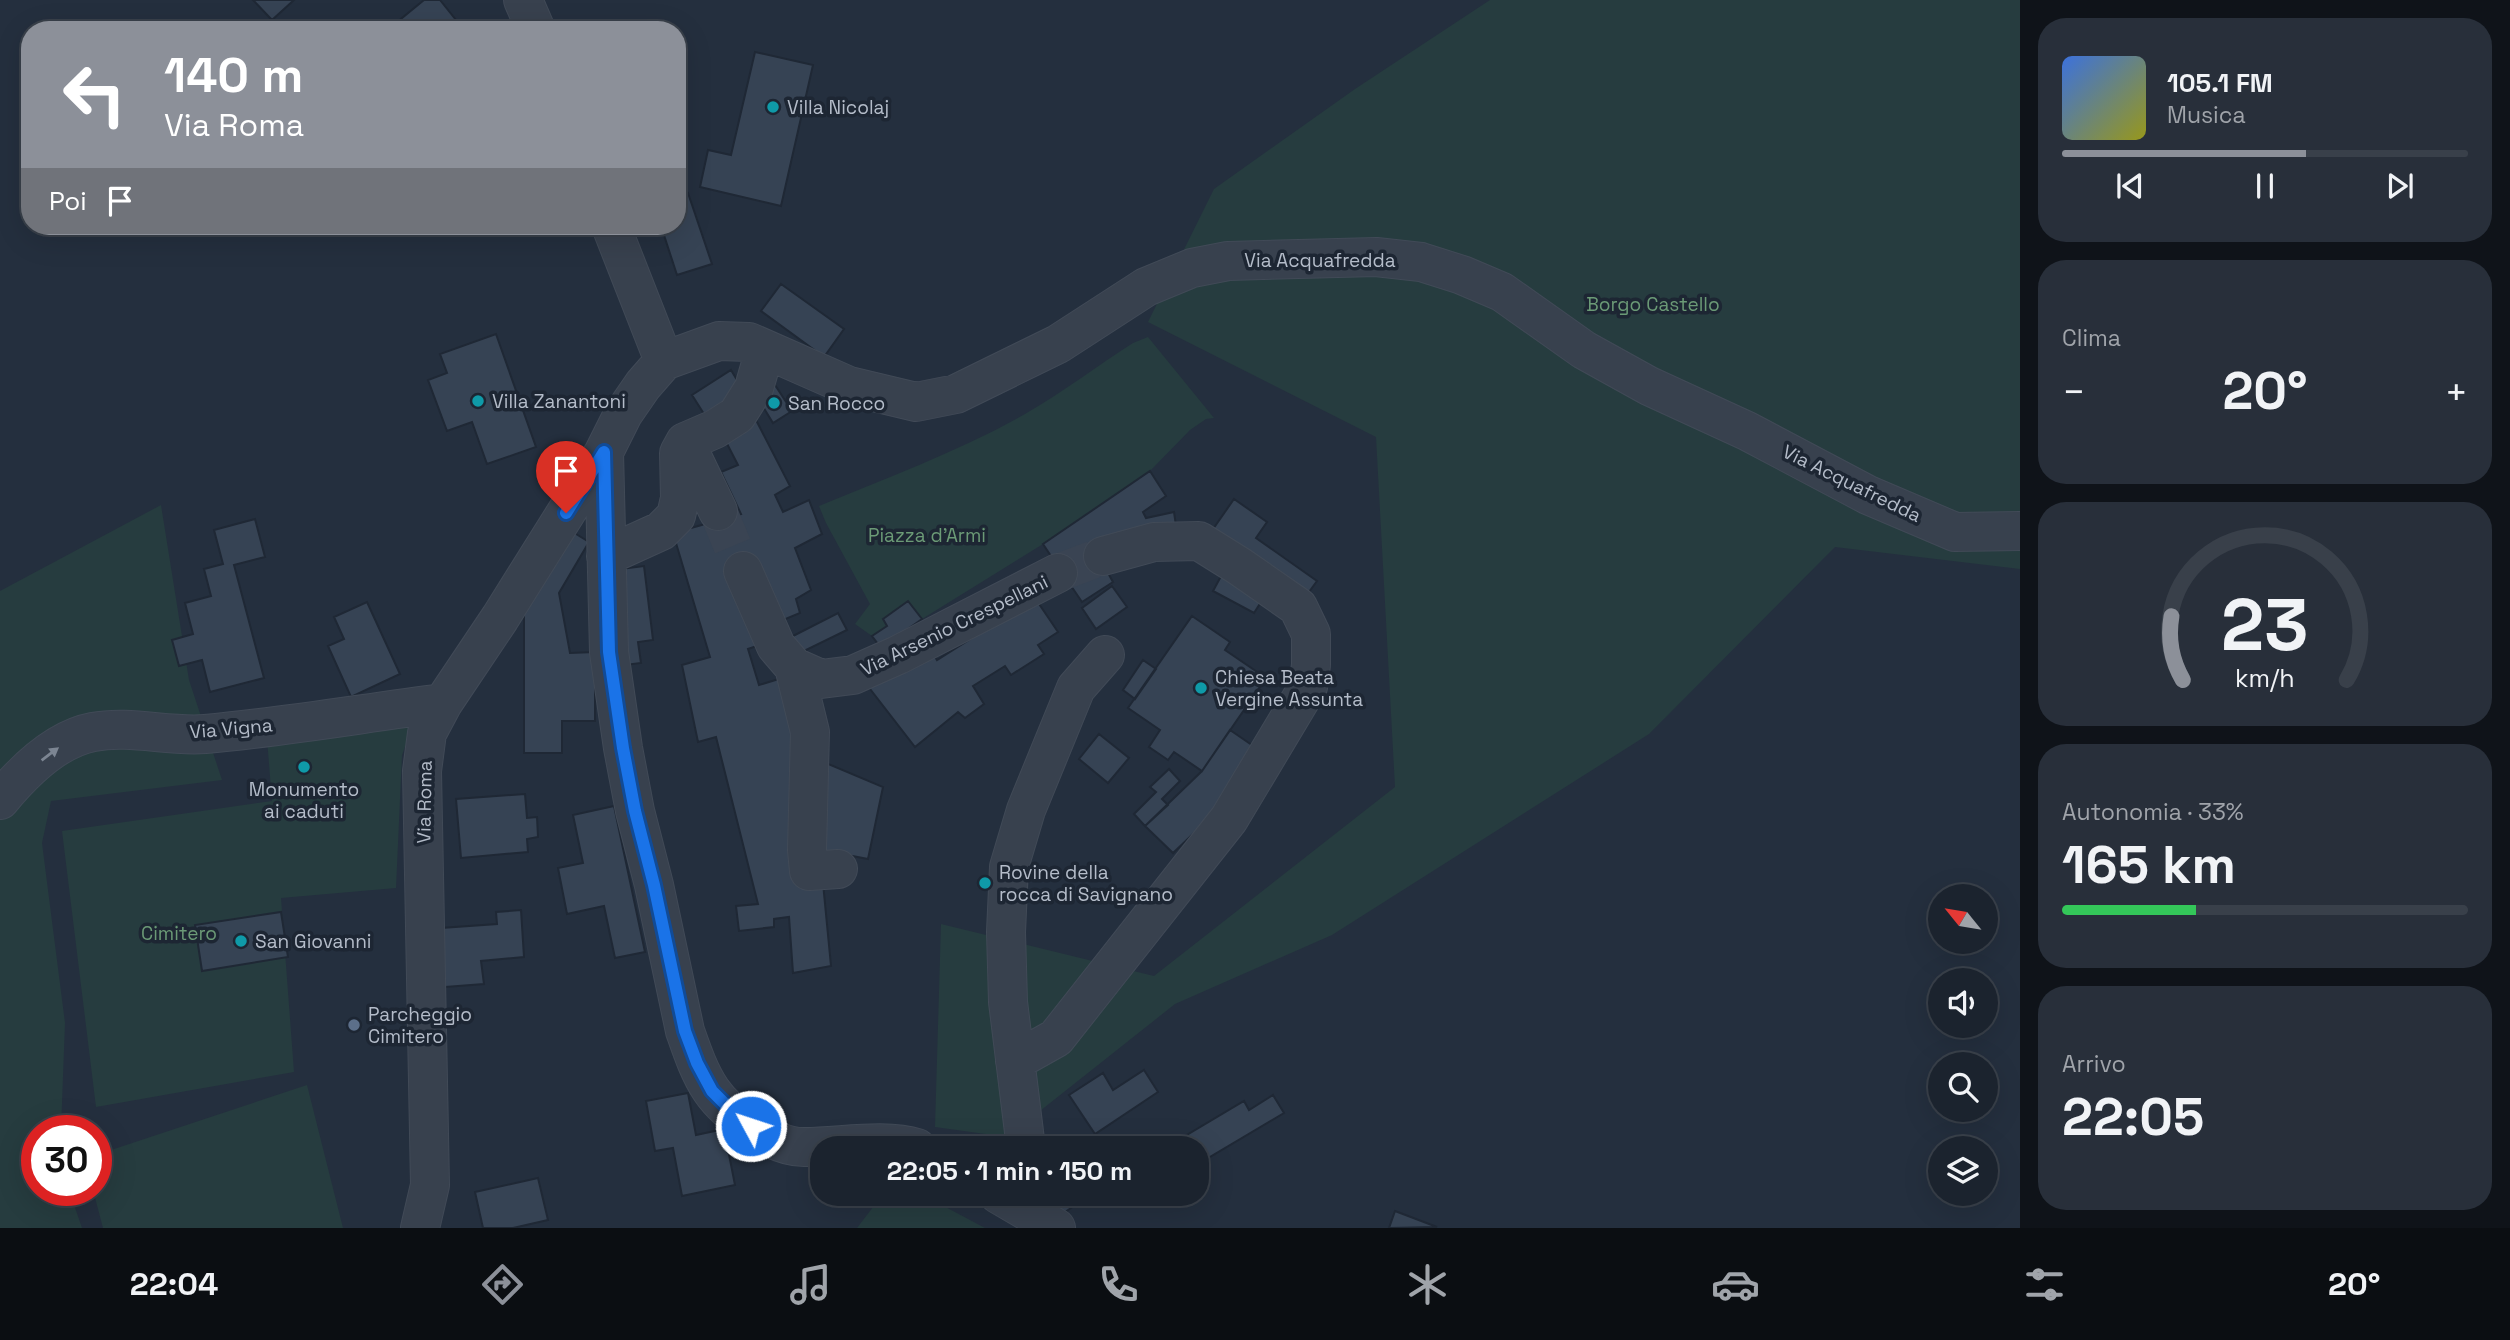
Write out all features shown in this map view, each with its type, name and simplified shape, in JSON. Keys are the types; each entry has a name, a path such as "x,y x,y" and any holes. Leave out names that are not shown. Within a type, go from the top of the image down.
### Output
{"street":[{"path":"523,0 532,21"},
{"path":"615,235 664,361"},
{"name":"Via Acquafredda","path":"664,361 719,341 749,342 849,386 916,402 956,394 992,377 1058,344 1146,287 1192,268 1228,261 1325,257 1376,257 1421,262 1502,292 1595,356 1649,386 1747,431 1868,495 1955,532 2020,531"},
{"path":"606,556 661,531 676,516 680,498 679,453 685,442 715,429 737,415 754,388 765,349"},
{"name":"Via Roma","path":"420,1228 430,1185 422,771 427,733 443,703 604,452 623,414 664,361"},
{"path":"685,442 718,511"},
{"path":"604,452 609,652 623,748 685,1031 697,1063 712,1091 737,1116 766,1136 801,1147 810,1147"},
{"path":"1015,1061 1056,1038 1229,819 1308,687 1311,634 1298,607 1239,566 1199,541 1154,542 1104,556"},
{"path":"743,571 776,646 794,667 810,732 807,850 809,871 838,869"},
{"name":"Via Arsenio Crespellani","path":"794,667 821,679 853,675 898,655 1058,573"},
{"path":"1024,1136 1008,1002 1006,932 1009,867 1026,810 1076,688 1105,654"},
{"name":"Via Vigna","path":"0,800 18,779 56,748 92,732 135,729 202,734 443,703"}],"green space":[{"name":"Borgo Castello","path":"1490,0 2020,0 2020,569 1835,547 1649,734 1332,935 1175,1004 1008,1136 935,1127 941,924 1154,976 1395,787 1376,437 1148,322 1214,189 1355,89"},
{"name":"Piazza d'Armi","path":"1148,337 1214,418 1206,419 1190,430 1150,471 1043,544 922,619 908,601 883,619 887,626 872,636 855,624 870,604 819,506 975,440 1025,414 1133,343"},
{"path":"161,505 189,680 222,780 51,801 42,843 65,1023 62,1115 21,1115 21,1206 74,1206 82,1228 0,1228 0,591"},
{"name":"Cimitero","path":"416,717 402,755 396,888 281,898 294,1072 96,1107 62,831 272,801 267,739"},
{"path":"307,1085 343,1228 103,1228 97,1206 112,1206 112,1150"},
{"path":"874,1206 944,1206 985,1228 857,1228"}],"building":[{"path":"253,0 294,0 272,20"},
{"path":"424,0 440,0 457,21 398,21"},
{"name":"Villa Nicolaj","path":"755,52 813,65 781,206 700,187 708,150 731,155"},
{"path":"688,193 712,264 677,275 664,235 686,235"},
{"path":"781,284 844,329 824,357 761,311"},
{"name":"Villa Zanantoni","path":"496,334 536,447 487,464 472,422 447,431 428,380 447,373 440,354"},
{"path":"731,370 743,390 704,414 692,395"},
{"name":"San Rocco","path":"775,385 792,411 773,423 757,397"},
{"path":"755,418 790,486 775,495 783,512 809,500 822,534 795,548 811,590 796,599 800,613 778,622 757,646 748,649 759,685 782,678 823,883 831,966 793,973 789,917 774,919 774,927 739,931 736,906 758,904 716,737 698,742 682,665 710,657 673,533 741,514 721,472 738,465 722,434"},
{"path":"1150,471 1166,496 1143,512 1146,518 1174,512 1178,539 1105,550 1065,577 1043,544"},
{"path":"1234,499 1267,522 1256,538 1317,581 1298,607 1204,542"},
{"path":"255,519 265,557 234,565 264,678 210,692 202,660 179,666 172,640 193,634 185,603 211,596 204,569 223,564 214,530"},
{"path":"568,529 589,542 559,593 570,653 595,652 595,721 562,721 562,753 524,753 524,602"},
{"path":"1098,555 1113,582 1082,602 1065,577"},
{"path":"644,566 653,640 638,642 641,663 625,665 613,570"},
{"path":"1226,567 1268,591 1254,613 1213,591"},
{"path":"1112,586 1127,607 1096,629 1082,608"},
{"path":"1035,598 1058,632 1038,645 1044,654 1011,675 1005,666 973,686 984,704 965,718 958,712 915,747 867,685 928,645 937,660"},
{"path":"908,601 922,619 881,648 872,636 887,626 883,619"},
{"path":"367,602 400,674 351,697 328,646 344,639 334,617"},
{"path":"838,613 847,630 800,653 791,637"},
{"name":"Chiesa Beata Vergine Assunta","path":"1192,616 1230,642 1225,650 1266,678 1202,771 1174,752 1168,760 1149,747 1160,730 1128,708"},
{"path":"1143,660 1156,669 1135,699 1123,690"},
{"path":"1230,730 1262,752 1232,797 1173,853 1145,826 1202,771"},
{"path":"1099,734 1129,758 1108,783 1079,759"},
{"path":"814,758 883,787 868,859 811,848"},
{"path":"1169,769 1180,781 1162,799 1168,805 1145,826 1134,814 1156,792 1150,787"},
{"path":"525,794 527,818 537,817 538,837 527,839 528,852 461,858 456,799"},
{"path":"614,806 645,952 615,958 604,906 567,914 558,868 583,863 573,815"},
{"path":"521,910 524,957 481,961 484,984 445,987 441,928 497,924 496,912"},
{"name":"San Giovanni","path":"281,912 288,957 202,971 195,925"},
{"path":"1144,1070 1158,1092 1095,1134 1069,1095 1103,1073 1113,1090"},
{"path":"688,1093 696,1135 724,1129 735,1185 682,1196 673,1148 655,1151 646,1101"},
{"path":"1273,1095 1284,1113 1209,1157 1209,1136 1185,1136 1244,1101 1249,1110"},
{"path":"538,1178 548,1220 513,1228 483,1228 475,1192"},
{"path":"1056,1206 1074,1206 1062,1214"},
{"path":"1395,1211 1437,1227 1389,1228"}],"tunnel":[{"path":"718,511 743,571"},
{"path":"1058,573 1103,556"}],"place":[{"name":"Villa Nicolaj","path":"773,107"},
{"name":"Villa Zanantoni","path":"478,401"},
{"name":"San Rocco","path":"774,403"},
{"name":"Chiesa Beata Vergine Assunta","path":"1201,688"},
{"name":"Monumento ai caduti","path":"304,767"},
{"name":"Rovine della rocca di Savignano","path":"985,883"},
{"name":"San Giovanni","path":"241,941"},
{"name":"Parcheggio Cimitero","path":"354,1025"}],"route":[{"path":"566,513 604,452 609,652 635,811 654,885 685,1031 697,1063 712,1091 751,1126"}]}
